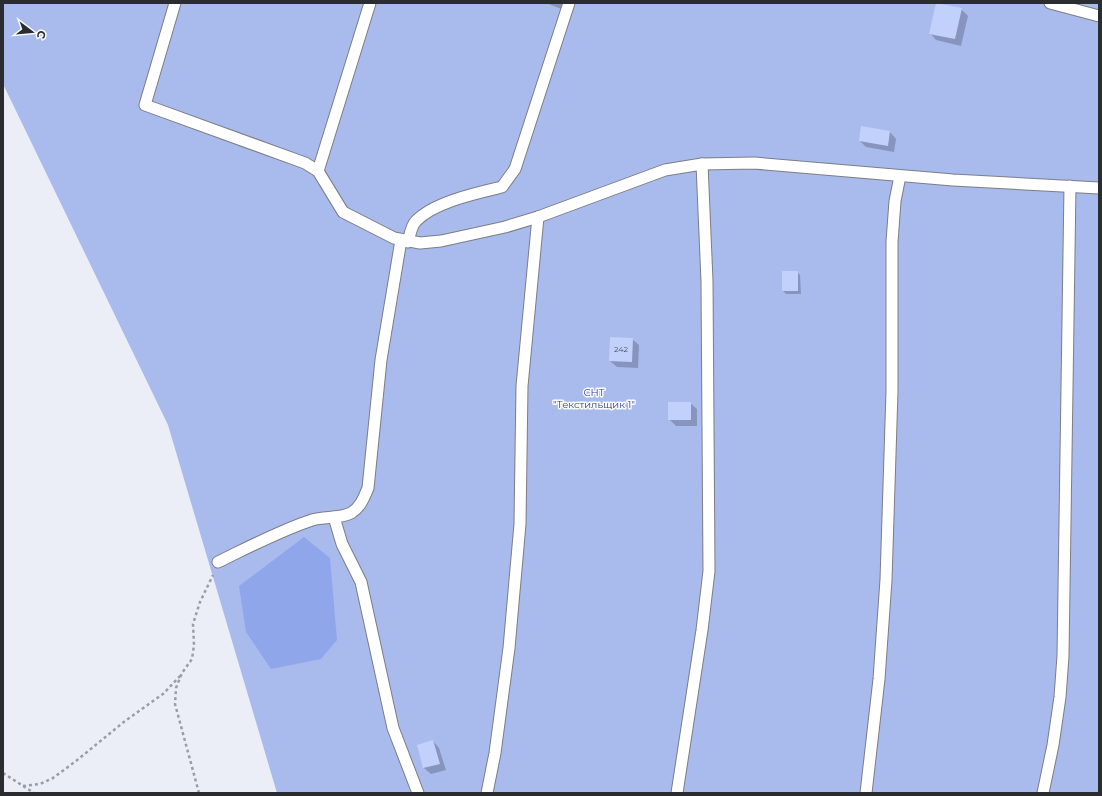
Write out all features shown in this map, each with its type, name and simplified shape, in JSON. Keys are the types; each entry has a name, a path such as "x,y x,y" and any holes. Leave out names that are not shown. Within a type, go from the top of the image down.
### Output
{"lane":[{"path":"175,3 145,105 305,163 318,171 343,212 394,238 404,241 420,243 441,241 505,227 538,217 665,170 702,164 754,163 953,180 1099,188"},
{"path":"318,171 370,3"},
{"path":"218,562 269,537 313,520 351,513 362,502 368,488 381,360 404,241 415,222 434,208 475,194 502,187 515,168 569,3"},
{"path":"1050,3 1099,16"},
{"path":"677,793 702,630 709,570 707,281 702,164"},
{"path":"866,793 880,678 886,580 892,390 892,242 895,201 900,176"},
{"path":"1043,793 1053,745 1060,697 1063,656 1070,186"},
{"path":"487,793 495,753 509,648 520,524 522,386 538,217"},
{"path":"334,517 342,544 361,582 393,728 418,793"}],"path":[{"path":"23,786 40,784 53,778 162,694 182,673 192,659 194,645 193,624 200,602 218,562"},
{"path":"182,673 176,688 175,704 199,793"},
{"path":"3,773 34,793"}],"green space":[{"name":"СНТ \"Текстильщик 1\"","path":"3,3 1099,3 1099,793 277,793 168,425 3,84"}],"shaded area":[{"path":"304,537 330,558 337,640 321,659 271,669 246,632 239,586"}],"building":[{"path":"936,3 962,8 955,39 929,34"},
{"path":"861,126 890,131 888,146 859,141"},
{"path":"782,271 798,271 798,291 782,291"},
{"path":"610,337 633,338 632,362 609,361"},
{"path":"668,402 691,402 691,420 668,420"},
{"path":"433,740 440,764 423,768 417,745"}]}
